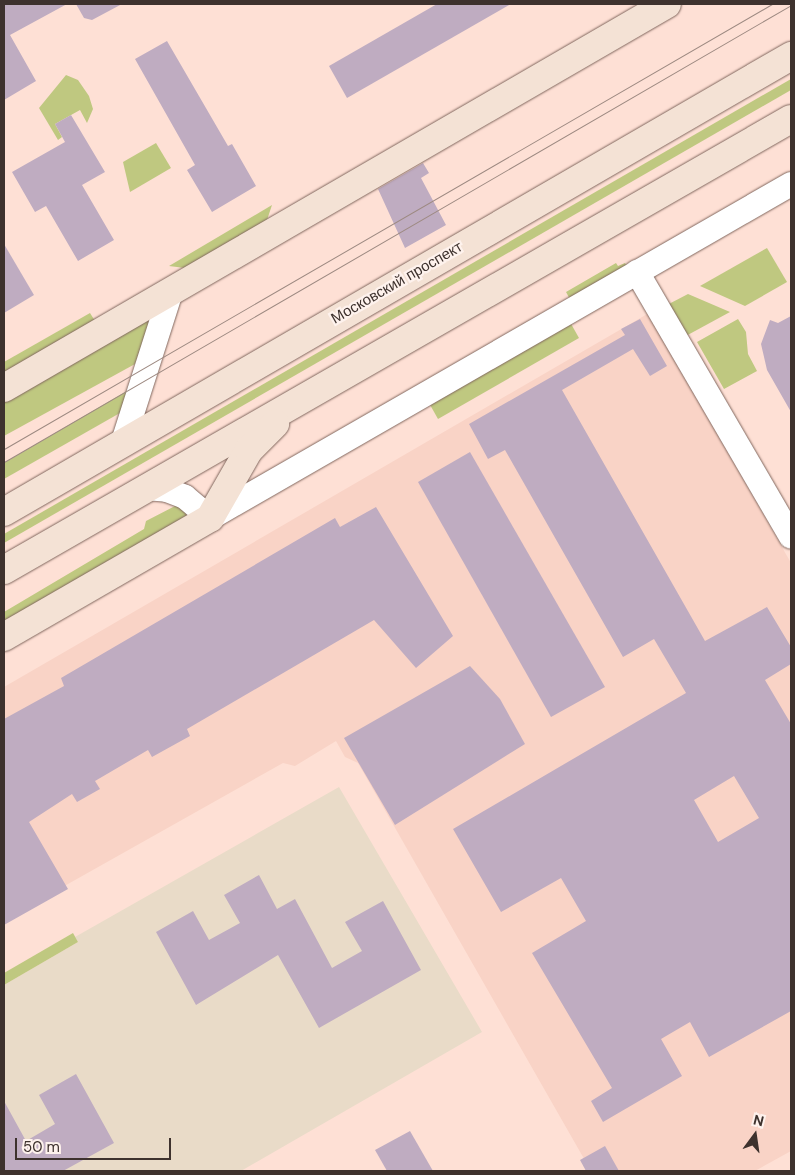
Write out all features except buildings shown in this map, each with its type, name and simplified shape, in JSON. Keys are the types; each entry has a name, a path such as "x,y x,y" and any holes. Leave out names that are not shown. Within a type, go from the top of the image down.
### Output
{"main road":[{"path":"4,388 667,4"},
{"name":"Московский проспект","path":"4,512 791,56"},
{"path":"4,570 308,393 791,119"},
{"path":"4,638 210,518 249,450 308,393"}],"street":[{"path":"146,488 167,490 185,497 210,518 791,184"},
{"path":"637,272 791,537"},
{"path":"123,442 172,292"}],"shaded area":[{"path":"649,313 791,563 791,1151 755,1171 591,1171 358,763 345,757 336,741 295,766 283,763 4,920 4,687"},
{"path":"339,787 482,1032 241,1171 4,1171 4,985 78,942 75,937"}],"green space":[{"path":"66,75 78,80 89,96 93,109 87,123 80,110 55,124 62,137 58,140 39,108"},
{"path":"791,79 791,90 4,543 4,534"},
{"path":"156,143 171,168 130,192 123,162"},
{"path":"272,205 267,220 185,268 169,266"},
{"path":"767,248 787,282 745,306 700,286"},
{"path":"616,263 618,266 625,263 629,270 572,303 566,292"},
{"path":"688,294 730,312 684,337 665,306"},
{"path":"155,308 135,364 4,436 4,396"},
{"path":"90,313 95,321 4,374 4,362"},
{"path":"738,319 746,332 748,354 757,371 724,389 697,342"},
{"path":"570,322 579,338 438,419 429,403"},
{"path":"142,382 134,405 4,479 4,463"},
{"path":"177,505 185,509 187,519 4,631 4,612 144,529 146,521"},
{"path":"73,933 78,942 4,985 4,973"}],"tram line":[{"path":"4,449 772,4"},
{"path":"4,462 791,5"}]}
